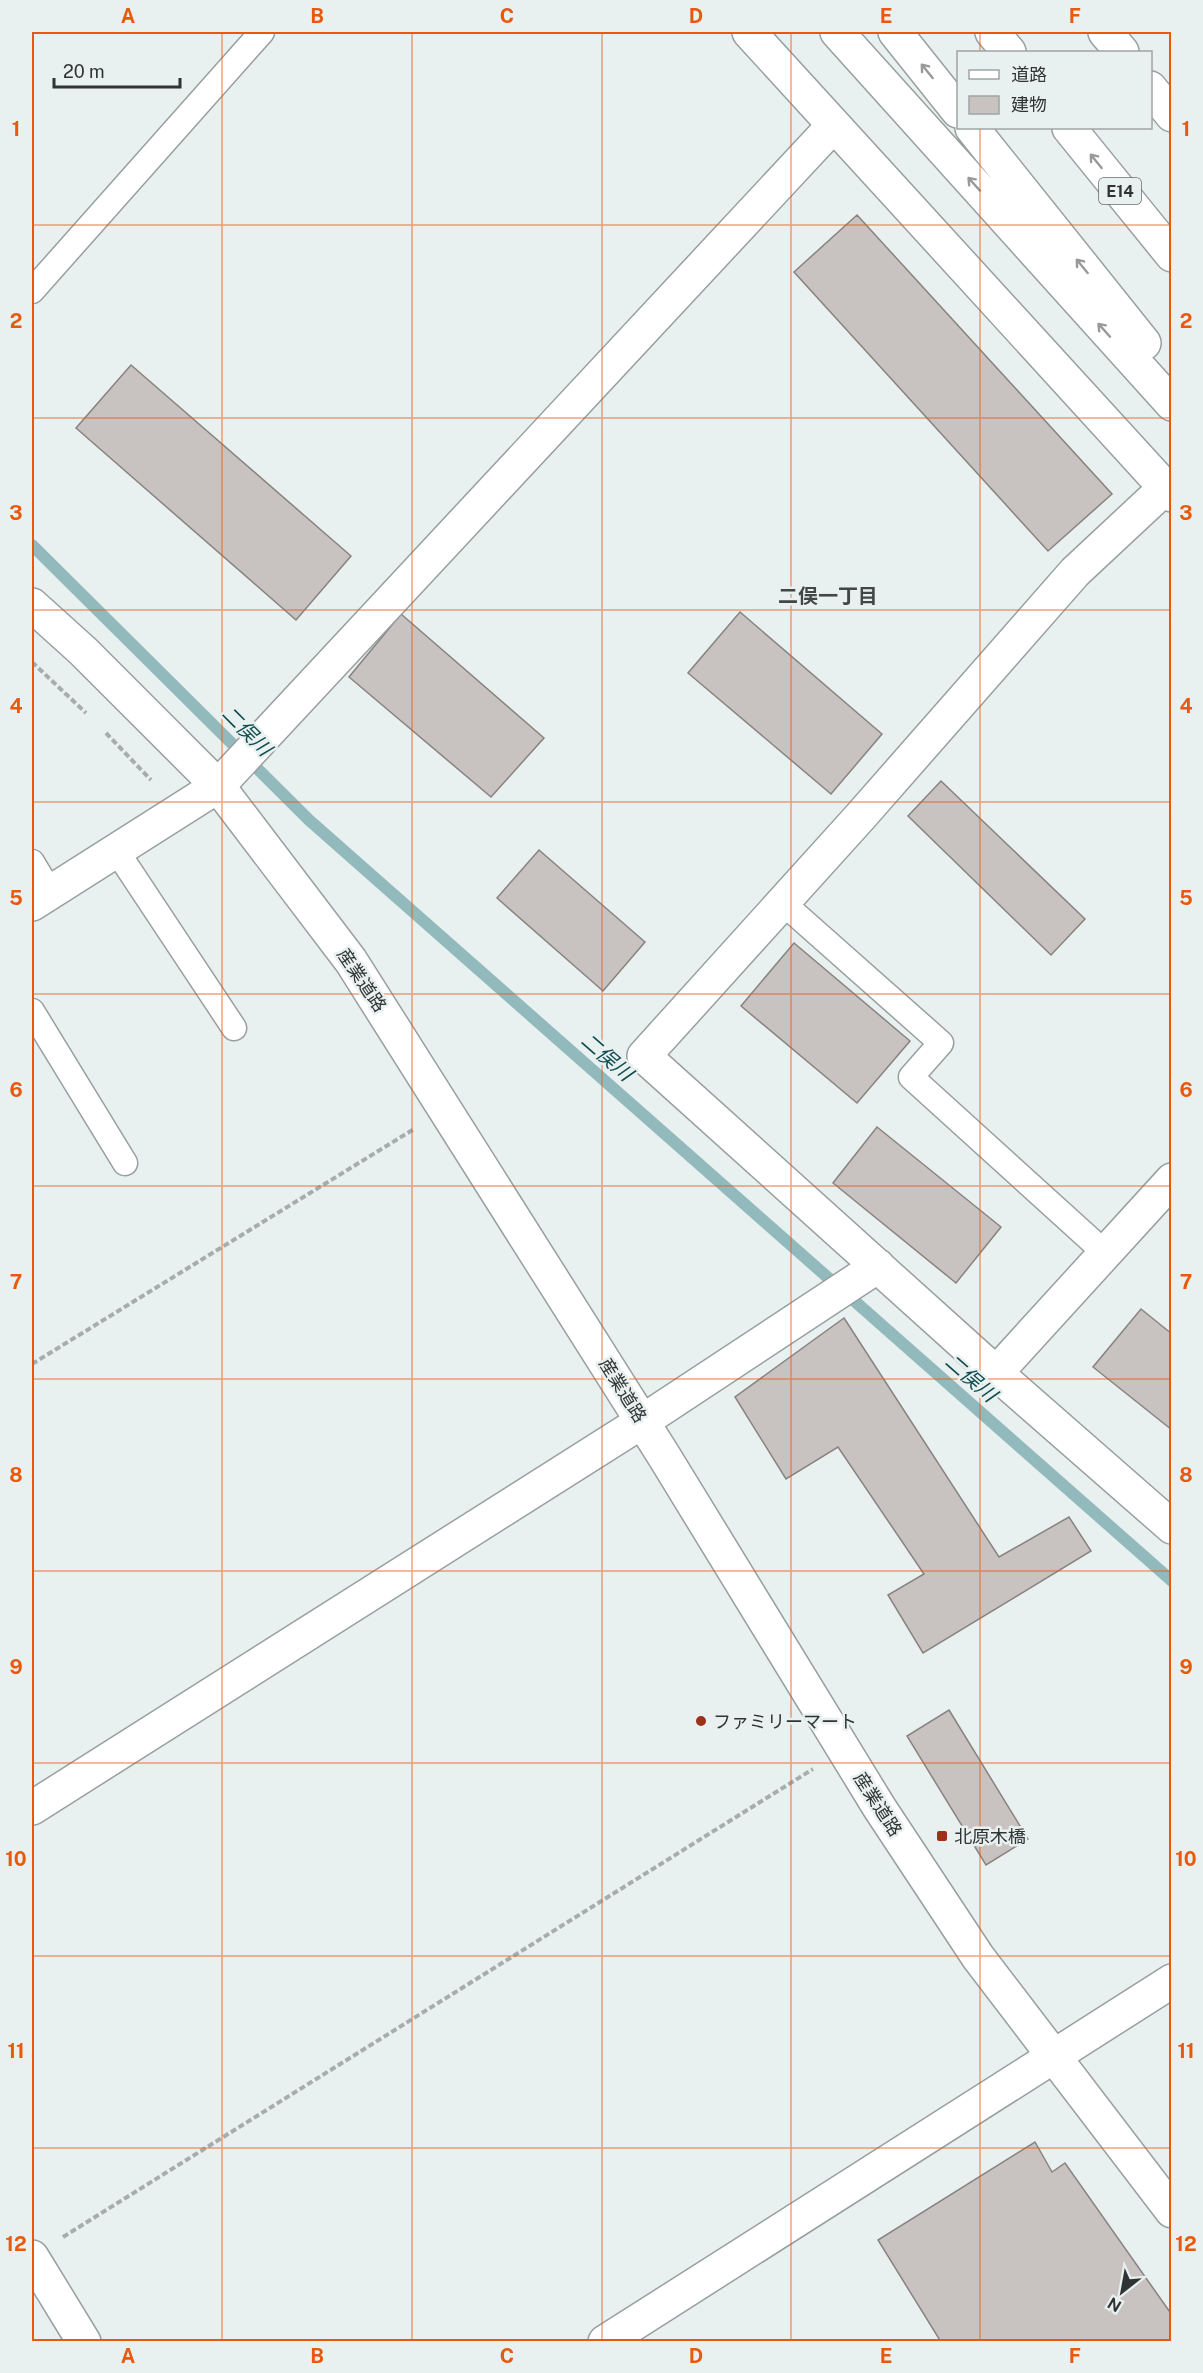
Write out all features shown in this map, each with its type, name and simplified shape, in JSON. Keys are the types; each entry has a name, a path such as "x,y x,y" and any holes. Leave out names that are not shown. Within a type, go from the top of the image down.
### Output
{"main road":[{"path":"748,32 1168,491 1076,572 783,903 644,1056 996,1373 1172,1527"},
{"path":"837,32 1172,404"},
{"path":"895,32 957,110"},
{"path":"992,32 1008,51"},
{"path":"1105,32 1121,51"},
{"path":"1152,90 1172,115"},
{"path":"41,898 218,786 833,126"},
{"path":"973,129 1172,377"},
{"name":"E14","path":"1070,129 1172,255"},
{"name":"産業道路","path":"32,605 91,659 218,786 351,961 643,1422 844,1750 978,1957 1172,2211"},
{"path":"996,1373 1172,1180"},
{"path":"32,1808 643,1422 878,1266"},
{"path":"605,2342 1172,1982"},
{"path":"32,2257 84,2342"}],"lane":[{"path":"32,291 262,32"},
{"path":"116,850 234,1028"},
{"path":"32,862 41,898"},
{"path":"783,903 941,1043 911,1077 1104,1252"},
{"path":"32,1011 125,1163"}],"path":[{"path":"32,662 93,719"},
{"path":"100,727 151,780"},
{"path":"32,1364 445,1110"},
{"path":"62,2238 844,1750"}],"building":[{"path":"857,215 1112,494 1048,551 794,272"},
{"path":"131,365 351,556 296,620 76,428"},
{"path":"740,612 882,734 831,794 688,673"},
{"path":"401,614 544,738 491,797 349,677"},
{"path":"941,781 1085,919 1051,955 908,816"},
{"path":"539,850 645,942 603,991 497,898"},
{"path":"794,943 910,1041 857,1103 741,1006"},
{"path":"877,1127 1001,1227 956,1283 833,1183"},
{"path":"1141,1309 1172,1334 1172,1430 1093,1367"},
{"path":"844,1318 999,1557 1069,1517 1091,1551 923,1653 888,1595 924,1574 838,1447 786,1479 735,1397"},
{"path":"949,1710 1028,1839 986,1865 907,1736"},
{"path":"1035,2142 1052,2172 1065,2163 1172,2315 1172,2342 941,2342 878,2240"}],"waterway":[{"name":"二俣川","path":"32,545 309,820 1172,1581"}],"place":[{"name":"ファミリーマート","path":"701,1721"},
{"name":"北原木橋","path":"942,1836"}],"district":[{"name":"二俣一丁目","path":"828,596"}]}
